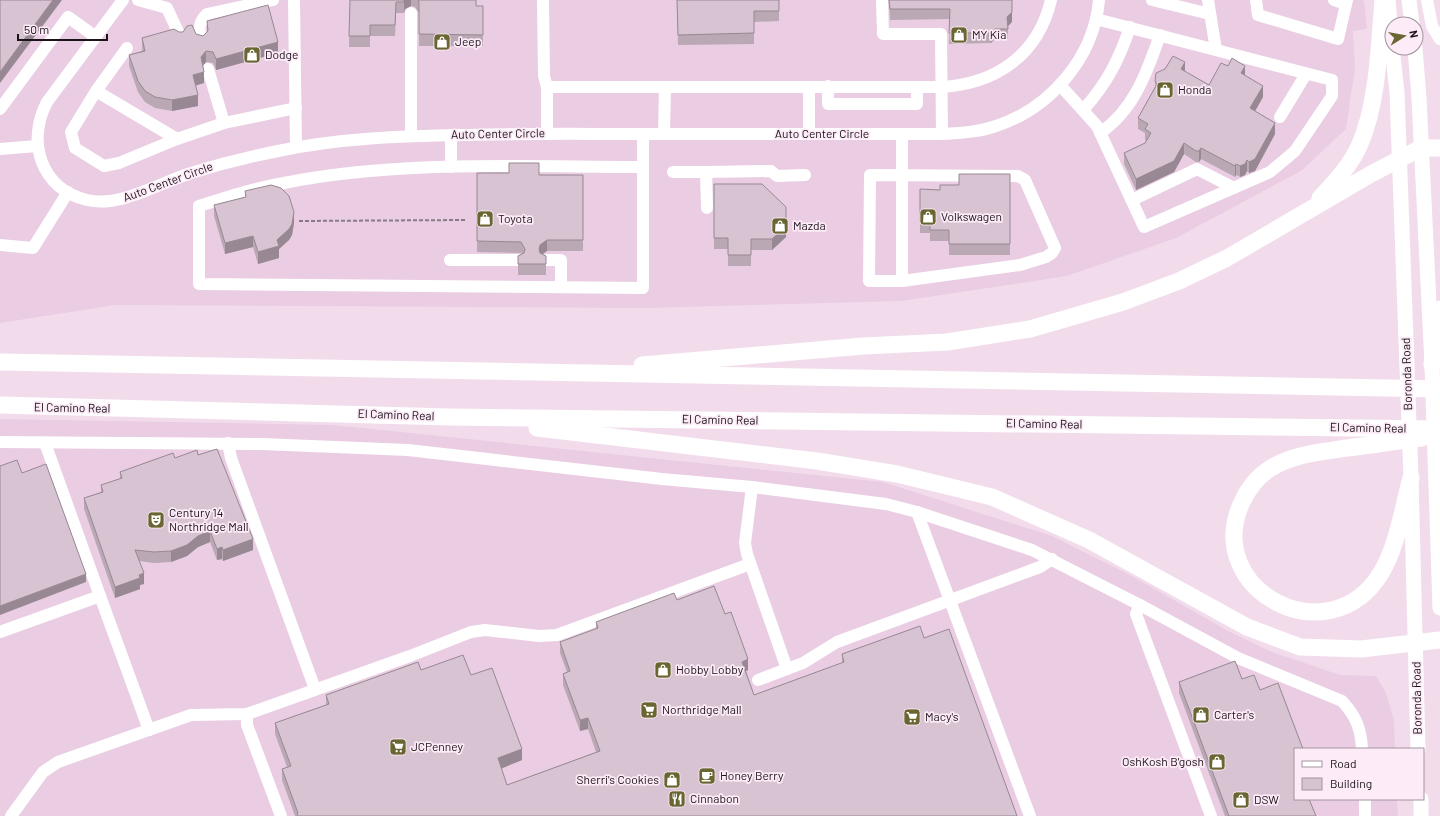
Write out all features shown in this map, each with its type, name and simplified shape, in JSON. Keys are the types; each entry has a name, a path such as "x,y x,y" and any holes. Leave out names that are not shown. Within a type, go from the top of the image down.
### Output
{"highway":[{"path":"1306,213 1348,166 1360,144 1369,116 1375,80 1383,0"},
{"path":"550,373 855,347 947,342 1030,329 1124,302 1179,281 1227,258 1365,178 1421,148 1440,148"},
{"path":"1432,365 1440,309"},
{"path":"0,362 1440,389"},
{"path":"1381,388 1440,384"},
{"name":"El Camino Real","path":"0,405 450,417 1440,429"},
{"path":"450,417 809,460 896,474 992,497 1089,540 1247,627 1300,647 1361,649 1440,640"},
{"path":"1411,478 1392,550 1382,573 1366,592 1347,605 1323,612 1297,611 1273,602 1253,585 1240,564 1234,539 1237,513 1248,490 1258,477 1271,467 1284,461 1310,454 1440,435"}],"main road":[{"path":"1388,0 1389,16"},
{"path":"1409,0 1411,16"},
{"name":"Boronda Road","path":"1393,56 1397,92 1400,160 1411,478 1418,748"},
{"name":"Boronda Road","path":"1416,56 1432,365 1440,608"},
{"path":"1421,800 1421,816"}],"street":[{"name":"Auto Center Circle","path":"123,0 47,102 38,123 37,146 44,168 51,178 68,192 89,201 114,201 172,179 223,163 296,147 345,139 547,133 942,134 979,131 1014,119 1043,101 1060,85 1083,54 1096,18 1099,0"},
{"path":"138,0 167,8 180,36"},
{"path":"201,40 199,25 202,18 207,14 273,0"},
{"path":"294,0 296,147"},
{"path":"543,0 544,76 547,87 547,133"},
{"path":"882,0 883,34 940,34 942,134"},
{"path":"547,87 941,87 978,81 1002,72 1024,54 1037,34 1049,10 1051,0"},
{"path":"1152,0 1210,14"},
{"path":"1208,0 1216,50"},
{"path":"1256,0 1258,15 1338,39 1342,1"},
{"path":"1427,0 1432,26 1440,39"},
{"path":"410,136 411,13"},
{"path":"0,109 68,17 96,38"},
{"path":"1060,85 1084,109 1100,132 1144,226 1270,172 1295,152 1332,96 1332,80 1096,18"},
{"path":"1084,109 1109,77 1121,53 1130,27"},
{"path":"1100,132 1120,115 1133,98 1142,83 1160,35"},
{"path":"127,48 96,91 71,132 75,148 104,166 119,163 177,139 224,123 296,108"},
{"path":"208,69 224,123"},
{"path":"1280,117 1306,74"},
{"path":"828,86 828,104 917,104 917,87"},
{"path":"664,134 665,87"},
{"path":"809,87 809,134"},
{"path":"96,91 177,139"},
{"path":"643,134 643,167 643,288 199,284 199,206 241,193 299,180 356,173 451,167 643,167"},
{"path":"902,134 902,281"},
{"path":"451,135 451,167"},
{"path":"0,149 37,146"},
{"path":"1132,200 1197,169 1234,188"},
{"path":"673,172 771,171 777,176 805,174"},
{"path":"706,172 707,208"},
{"path":"870,175 903,175 1018,176 1024,180 1054,248 1052,253 1046,257 1030,262 952,275 902,281 869,281 870,175"},
{"path":"0,245 33,248 68,192"},
{"path":"450,260 518,260"},
{"path":"546,260 561,260 561,287"},
{"path":"0,442 228,443 437,453 662,479 752,487 886,504 917,512 1032,550 1140,605 1238,658 1342,701 1352,712 1360,728 1362,748"},
{"path":"45,443 149,730"},
{"path":"228,443 231,458 315,689"},
{"path":"752,487 745,543 750,564 787,669"},
{"path":"917,512 1030,816"},
{"path":"758,680 803,663 837,642 1040,567 1052,559"},
{"path":"11,816 43,772 58,762 191,715 247,714 410,656 472,632 485,630 539,636 557,635 750,564"},
{"path":"0,632 100,596"},
{"path":"1140,605 1136,614 1211,816"},
{"path":"247,714 248,725 281,816"},
{"path":"1365,800 1366,816"}],"path":[{"path":"299,221 467,220"}],"shaded area":[{"path":"0,0 1364,0 1367,29 1353,31 1355,68 1346,129 1301,171 1176,238 1067,276 902,301 648,308 116,305 0,323"},
{"name":"Northridge Mall","path":"0,419 333,425 883,482 1052,536 1130,575 1230,632 1272,652 1340,675 1376,676 1386,693 1394,720 1395,748 1294,748 1294,800 1397,800 1398,816 0,816"}],"building":[{"path":"0,0 53,0 0,72"},
{"path":"350,0 404,0 404,2 396,2 395,25 370,25 370,36 349,36"},
{"path":"418,0 476,0 476,6 483,6 483,35 419,34"},
{"path":"677,0 779,0 779,11 754,11 754,33 678,35"},
{"path":"889,0 1012,0 1012,12 1007,17 1008,29 995,29 991,33 949,33 950,9 890,9"},
{"path":"268,5 278,42 216,59 213,52 206,51 201,57 204,72 193,75 198,95 172,100 155,97 145,91 138,81 129,55 145,51 142,38 174,29 179,32 183,32 187,26 192,25 196,34 203,36 208,31 207,21"},
{"path":"1173,56 1185,62 1181,69 1209,85 1221,63 1228,66 1232,58 1245,66 1241,73 1263,86 1250,108 1275,123 1255,159 1249,162 1247,160 1245,164 1240,166 1236,164 1235,166 1201,148 1199,151 1196,151 1184,143 1174,161 1136,179 1124,153 1145,143 1151,133 1145,129 1148,124 1138,118 1157,84 1155,81 1156,73 1165,69"},
{"path":"509,163 539,163 539,175 583,175 583,240 547,240 540,245 539,249 540,253 546,256 546,264 518,264 518,256 524,253 525,249 521,242 477,241 477,173 509,173"},
{"path":"959,174 1010,174 1010,244 949,244 949,230 930,230 930,222 920,222 920,189 940,190 940,185 959,185"},
{"path":"714,184 762,184 786,207 786,226 772,239 751,239 751,255 728,255 728,238 714,238"},
{"path":"271,185 281,188 289,196 294,212 292,224 289,229 277,240 279,246 258,252 253,236 225,243 214,205 246,197 245,191"},
{"path":"217,449 253,539 223,550 222,547 217,549 210,531 198,536 187,545 171,551 154,552 135,550 144,573 139,575 140,578 115,587 84,498 103,492 101,485 122,478 120,472 173,453 175,458 197,450 198,455"},
{"path":"17,460 22,473 46,464 86,574 0,606 0,466"},
{"name":"Northridge Mall","path":"714,586 725,614 731,612 748,659 742,662 754,695 844,662 842,654 920,626 924,638 949,629 1017,816 298,816 282,769 291,766 275,723 329,704 326,695 418,662 421,670 463,655 471,675 492,668 522,749 498,758 507,785 600,751 588,718 580,720 563,674 570,671 560,642 598,628 596,622 674,593 677,600"},
{"path":"1235,661 1242,679 1254,675 1260,690 1278,683 1303,748 1294,748 1294,800 1309,800 1316,816 1229,816 1179,682"}],"place":[{"name":"MY Kia","path":"959,35"},
{"name":"Jeep","path":"442,42"},
{"name":"Dodge","path":"252,55"},
{"name":"Honda","path":"1165,90"},
{"name":"Volkswagen","path":"928,217"},
{"name":"Toyota","path":"485,219"},
{"name":"Mazda","path":"780,226"},
{"name":"Century 14 Northridge Mall","path":"156,520"},
{"name":"Hobby Lobby","path":"663,670"},
{"name":"Northridge Mall","path":"649,710"},
{"name":"Carter's","path":"1201,715"},
{"name":"Macy's","path":"912,717"},
{"name":"JCPenney","path":"398,747"},
{"name":"OshKosh B'gosh","path":"1217,762"},
{"name":"Honey Berry","path":"707,776"},
{"name":"Sherri's Cookies","path":"672,780"},
{"name":"Cinnabon","path":"677,799"},
{"name":"DSW","path":"1241,800"}]}
